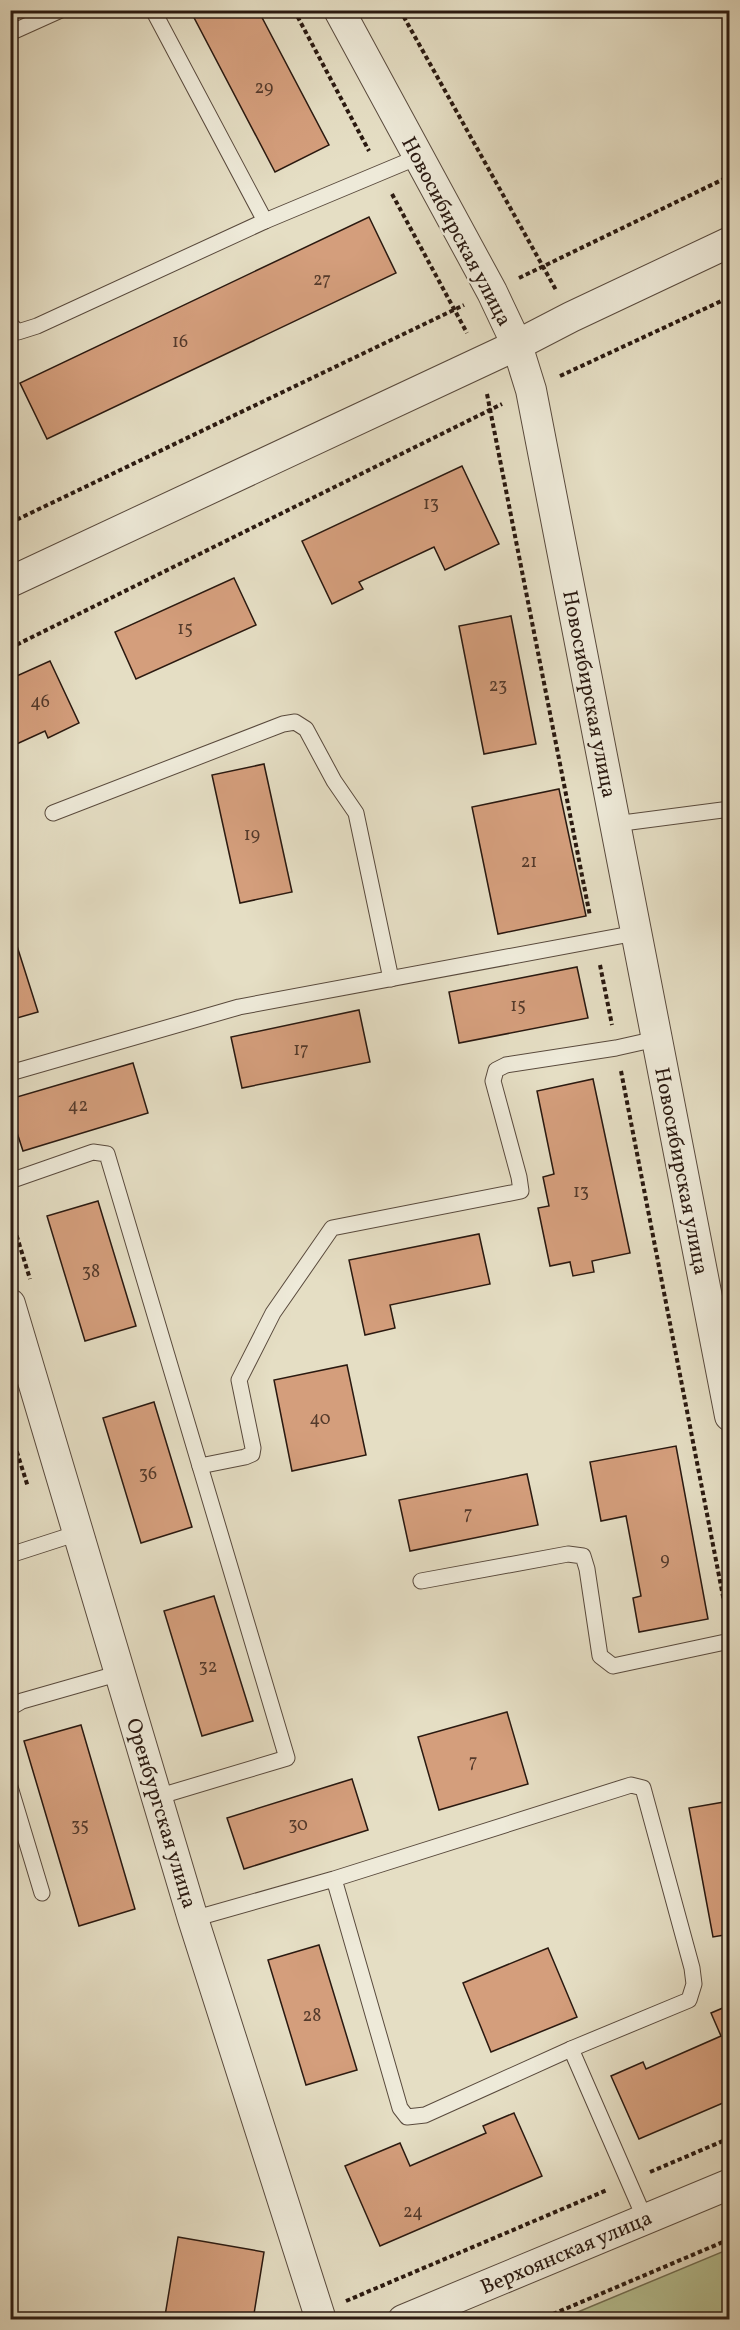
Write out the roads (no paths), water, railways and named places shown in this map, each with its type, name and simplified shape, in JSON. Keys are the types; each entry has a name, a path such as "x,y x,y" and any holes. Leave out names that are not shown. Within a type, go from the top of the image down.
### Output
{"street":[{"name":"Новосибирская улица","path":"339,10 492,292 518,345 531,390 729,1416"},
{"path":"10,582 518,345 571,317 729,242"},
{"name":"Оренбургская улица","path":"10,1304 194,1919 320,2316"},
{"name":"Верхоянская улица","path":"403,2319 729,2184"}],"lane":[{"path":"10,33 61,10"},
{"path":"153,10 265,221"},
{"path":"10,324 18,332 37,326 265,221 418,157"},
{"path":"52,813 284,724 295,722 306,729 334,781 356,813 391,979"},
{"path":"615,824 729,809"},
{"path":"10,1073 239,1007 636,933"},
{"path":"200,1466 252,1454 253,1448 239,1380 273,1313 332,1228 521,1191 493,1081 496,1070 506,1065 616,1048 656,1039"},
{"path":"10,1181 93,1152 107,1154 287,1758 157,1797"},
{"path":"10,1555 78,1533"},
{"path":"421,1581 568,1554 583,1556 588,1569 600,1656 613,1666 729,1641"},
{"path":"10,1708 22,1701 120,1673"},
{"path":"194,1919 334,1879 631,1785 643,1788 692,1968 694,1984 689,2000 571,2049 425,2115 407,2117 400,2108 334,1879"},
{"path":"10,1787 42,1893"},
{"path":"571,2049 645,2219"}]}
